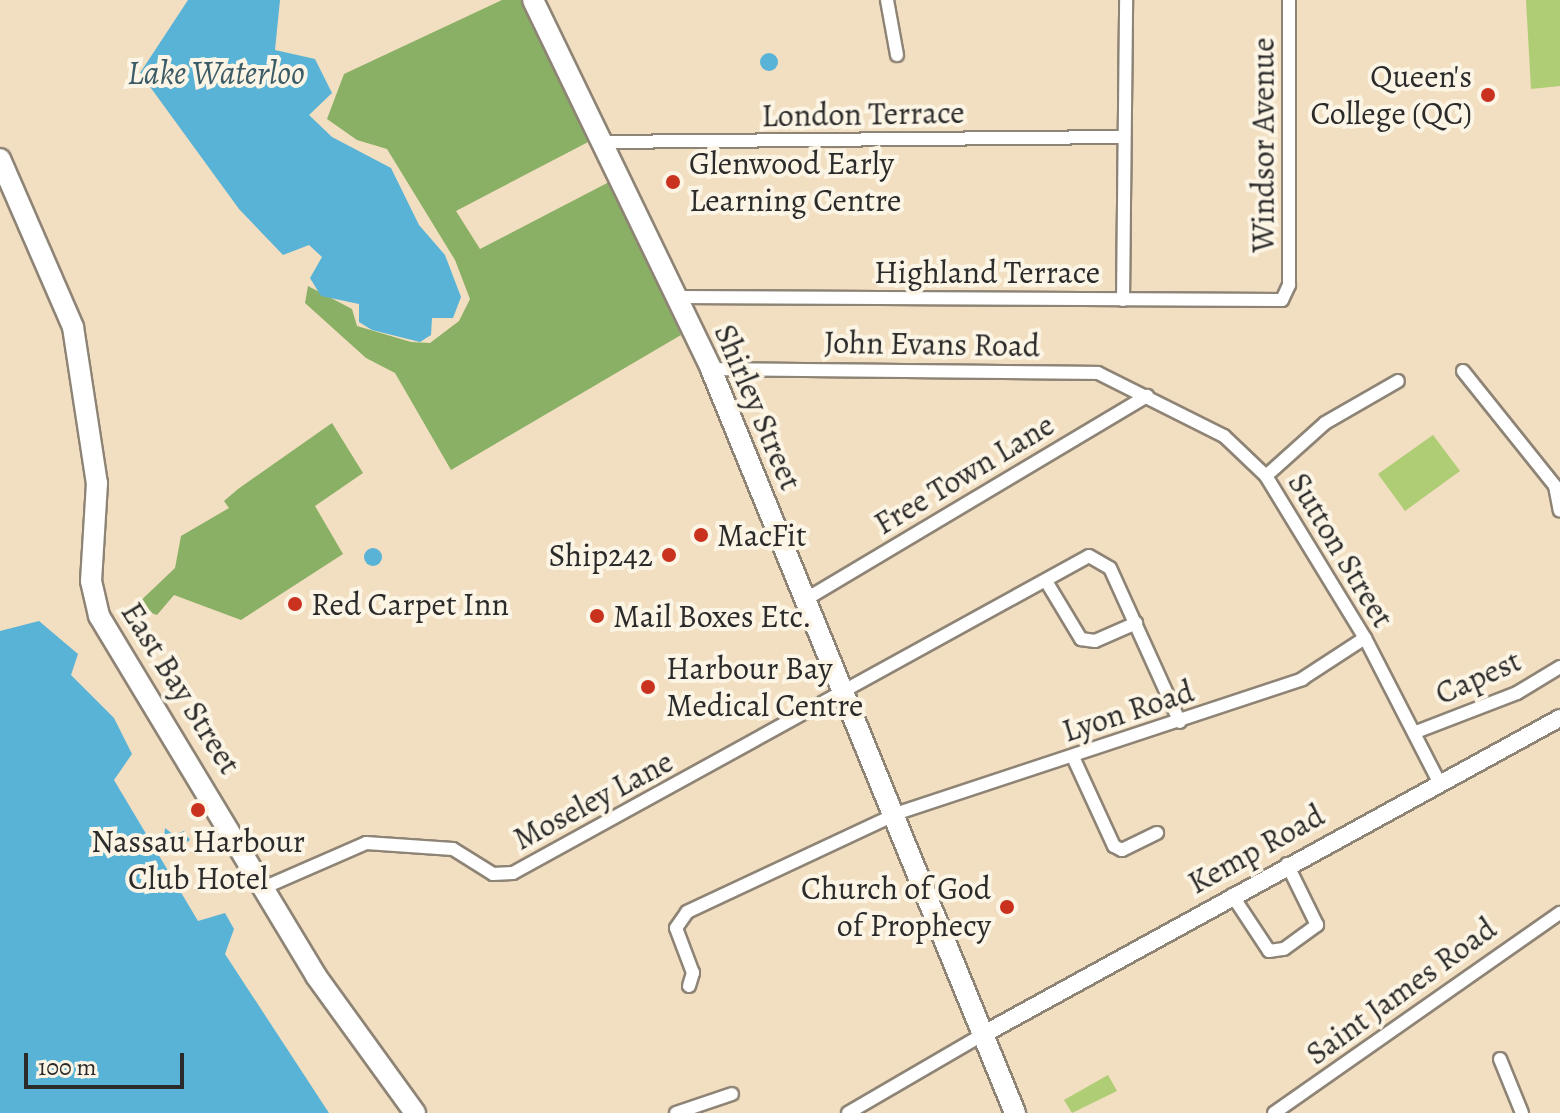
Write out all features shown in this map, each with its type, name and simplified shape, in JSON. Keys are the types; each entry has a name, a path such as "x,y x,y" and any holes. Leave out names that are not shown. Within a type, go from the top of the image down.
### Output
{"highway":[{"name":"Shirley Street","path":"533,0 711,369 898,813 982,1035 1015,1113"},
{"name":"East Bay Street","path":"0,159 73,327 97,483 92,597 333,1003 415,1113"}],"street":[{"path":"887,0 897,55"},
{"path":"1123,300 1126,0"},
{"name":"Windsor Avenue","path":"1288,289 1289,0"},
{"name":"London Terrace","path":"602,142 1124,137"},
{"name":"Highland Terrace","path":"678,297 1275,302 1288,289"},
{"name":"John Evans Road","path":"711,369 1098,373 1147,396"},
{"path":"1463,371 1558,484 1560,511"},
{"path":"1266,476 1325,423 1398,381"},
{"name":"Sutton Street","path":"1147,396 1239,445 1266,476 1365,638 1438,780"},
{"name":"Free Town Lane","path":"808,598 1147,396"},
{"name":"Moseley Lane","path":"263,888 366,843 453,849 493,874 513,873 848,691 1046,581 1083,557 1101,558 1136,623"},
{"path":"1046,581 1081,639 1095,641 1136,623 1180,722"},
{"name":"Lyon Road","path":"689,986 693,973 676,928 687,912 898,813 1180,722 1302,679 1365,638"},
{"name":"Capest","path":"1416,732 1517,693 1560,667"},
{"name":"Kemp Road","path":"982,1035 1438,780 1560,718"},
{"path":"1073,757 1114,846 1122,850 1157,833"},
{"path":"1232,895 1269,951 1284,949 1317,925 1287,864"},
{"name":"Saint James Road","path":"1274,1113 1560,913"},
{"path":"848,1113 982,1035"},
{"path":"1500,1059 1520,1108 1507,1113"},
{"path":"676,1113 732,1094"}],"green space":[{"path":"502,0 522,0 592,140 456,211 480,249 611,181 681,335 451,470 395,373 366,358 305,303 308,286 352,309 357,326 411,342 430,343 459,321 470,299 455,260 387,149 357,140 327,119 344,74"},
{"path":"1526,0 1560,0 1560,86 1531,89"},
{"path":"332,423 363,473 315,506 343,554 241,620 174,595 157,615 134,607 175,568 181,536 229,508 224,501 238,489"},
{"path":"1433,435 1460,471 1405,511 1378,474"},
{"path":"1108,1075 1117,1091 1072,1113 1064,1100"}],"water":[{"name":"Lake Waterloo","path":"188,0 280,0 275,50 315,59 332,93 309,115 332,137 391,168 419,225 445,255 461,297 453,318 432,318 431,335 420,342 372,330 359,322 359,304 321,296 310,278 322,257 309,245 283,255 239,209 140,73"},
{"path":"769,53 778,62 769,71 760,62"},
{"path":"369,548 377,548 382,557 380,564 369,566 364,561 364,553"},
{"path":"39,621 78,654 71,675 114,718 132,754 114,780 198,921 225,913 234,929 225,954 329,1113 0,1113 0,631"},
{"path":"165,828 174,835 184,831 190,840 170,854 163,849"}],"place":[{"name":"Queen's College (QC)","path":"1488,95"},
{"name":"Glenwood Early Learning Centre","path":"673,182"},
{"name":"MacFit","path":"701,535"},
{"name":"Ship242","path":"669,555"},
{"name":"Red Carpet Inn","path":"295,604"},
{"name":"Mail Boxes Etc.","path":"597,616"},
{"name":"Harbour Bay Medical Centre","path":"648,687"},
{"name":"Nassau Harbour Club Hotel","path":"198,810"},
{"name":"Church of God of Prophecy","path":"1007,907"}]}
